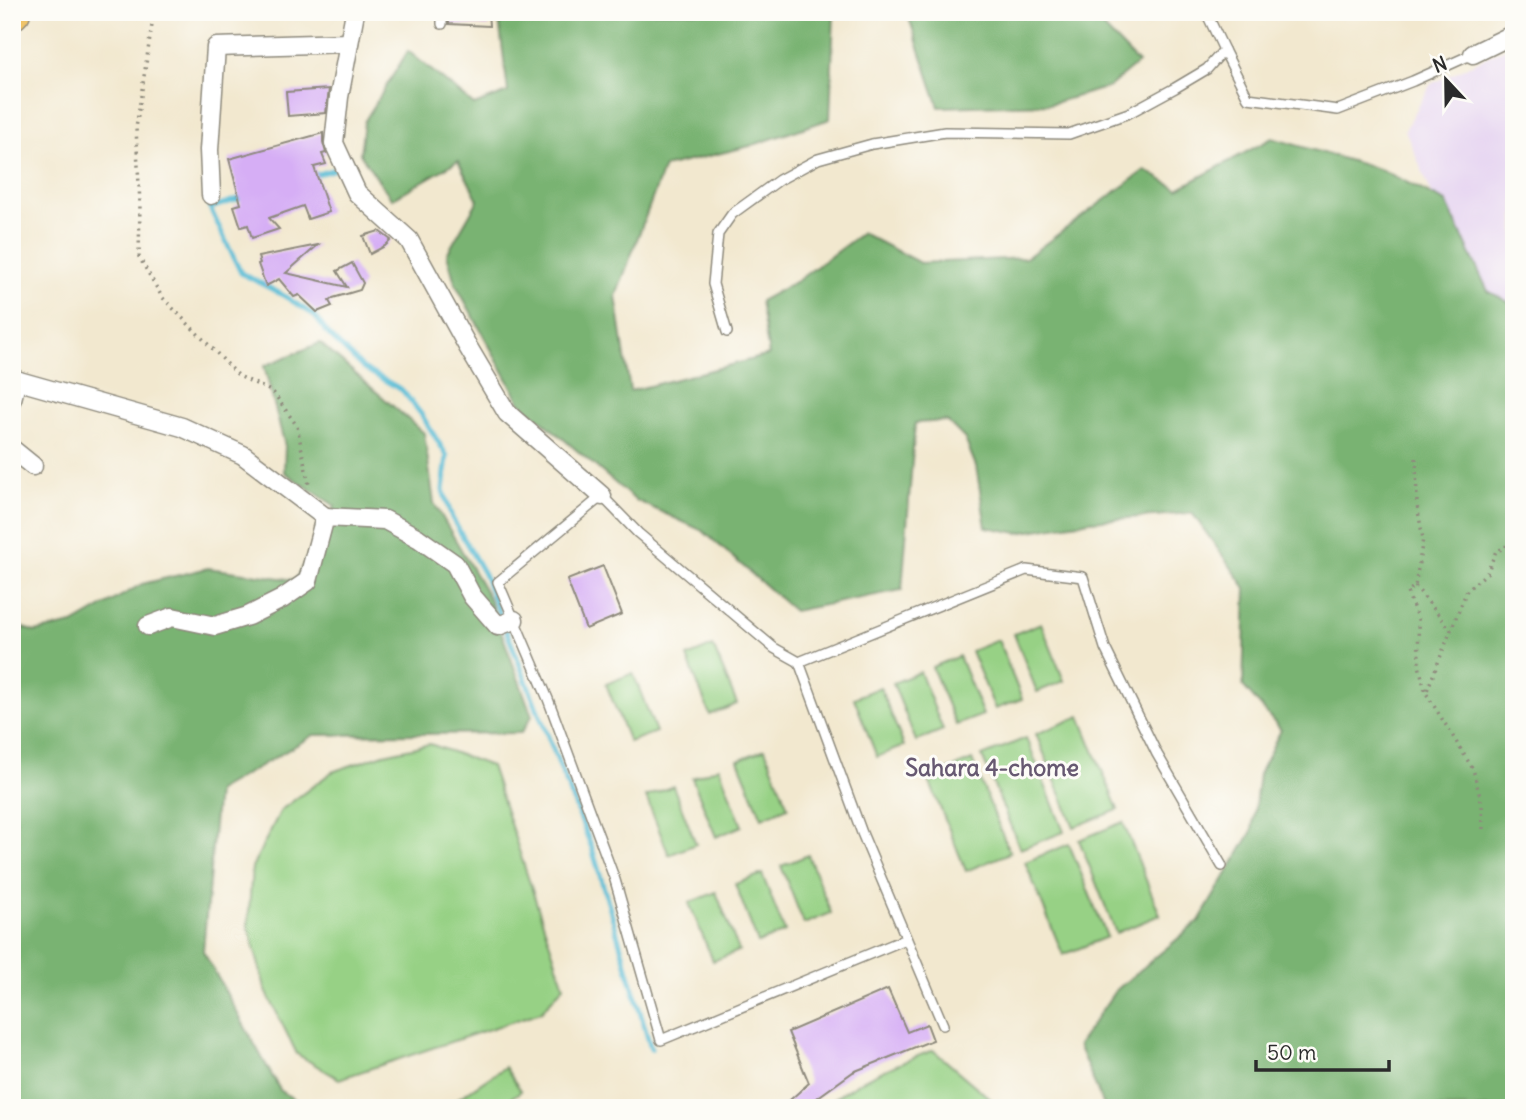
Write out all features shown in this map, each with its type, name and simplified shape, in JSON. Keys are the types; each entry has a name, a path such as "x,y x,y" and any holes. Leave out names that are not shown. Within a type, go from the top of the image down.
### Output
{"street":[{"path":"355,12 339,97 334,143 357,193 409,240 507,413 602,496"},
{"path":"1473,54 1514,34"},
{"path":"211,195 209,150 216,47 349,43"},
{"path":"12,399 15,379 182,427 243,455 319,512 385,520 418,538 455,564 472,596 498,626 514,620"},
{"path":"12,449 33,466"},
{"path":"148,626 172,617 215,626 248,616 282,600 308,581 319,512"}],"lane":[{"path":"442,12 442,24"},
{"path":"1206,12 1248,98 1338,110 1473,54"},
{"path":"727,332 713,284 718,234 732,214 779,180 818,159 872,144 945,132 1069,134 1129,113 1207,69 1224,50"},
{"path":"906,939 661,1040 615,880 548,699 498,582 602,496 638,533 774,648 799,662 862,833 943,1025"},
{"path":"799,662 1026,570 1083,577 1105,648 1116,672 1157,754 1222,866"}],"path":[{"path":"154,12 136,128 140,204 139,257 162,297 239,376 273,392 297,426 319,512"},
{"path":"1416,458 1417,505 1423,539 1415,586 1407,593 1418,620 1419,664 1426,693 1473,769 1482,805 1483,830"},
{"path":"1514,510 1511,510 1514,522"},
{"path":"1426,693 1467,590 1486,573 1496,551 1505,548 1514,531"},
{"path":"1415,586 1451,630"}],"shaded area":[{"path":"1514,44 1514,308 1469,282 1405,130 1431,84"}],"green space":[{"path":"498,12 834,12 830,119 750,146 664,167 616,296 630,391 769,355 760,301 797,281 862,233 920,263 1026,258 1145,170 1178,189 1272,138 1382,170 1446,202 1488,291 1514,305 1514,1108 1105,1108 1078,1045 1115,991 1199,921 1252,831 1259,774 1281,730 1243,686 1246,588 1192,513 1090,521 1018,533 986,527 976,466 965,439 947,421 915,423 902,590 794,611 703,531 635,500 520,402 455,283 447,254 478,200 458,161 392,199 360,154 364,122 408,51 474,105 508,92"},
{"path":"907,12 1089,12 1138,63 1109,87 1050,104 939,107"},
{"path":"320,343 424,433 434,503 488,596 532,716 521,733 314,735 217,791 203,951 280,1090 307,1108 12,1108 12,827 16,821 12,805 12,624 35,632 73,624 142,584 208,568 295,580 335,506 284,472 285,446 264,366"},
{"path":"1041,623 1064,681 1037,692 1014,634"},
{"path":"998,640 1022,699 995,709 971,651"},
{"path":"713,646 737,704 710,715 687,657"},
{"path":"959,656 983,715 956,725 932,667"},
{"path":"920,672 943,730 916,741 893,683"},
{"path":"633,673 656,732 629,742 606,684"},
{"path":"880,687 904,746 877,757 854,698"},
{"path":"1080,716 1118,810 1074,827 1036,734"},
{"path":"1026,738 1064,832 1020,849 982,756"},
{"path":"430,744 491,766 564,986 541,1012 339,1079 297,1054 266,991 248,926 252,867 281,810 332,772 384,754"},
{"path":"765,749 788,807 762,818 738,760"},
{"path":"972,760 1010,853 966,871 928,778"},
{"path":"719,767 742,826 716,837 692,778"},
{"path":"673,786 696,844 669,855 646,797"},
{"path":"1123,822 1160,915 1116,933 1079,840"},
{"path":"1069,844 1107,937 1063,955 1025,862"},
{"path":"808,855 831,913 804,924 781,866"},
{"path":"762,874 785,932 758,943 735,884"},
{"path":"716,892 739,951 713,961 689,903"},
{"path":"933,1050 1001,1108 823,1108 862,1081"},
{"path":"505,1067 521,1091 497,1108 457,1108 453,1102"}],"building":[{"path":"449,12 488,12 489,26 449,24"},
{"path":"329,89 326,113 288,116 286,92"},
{"path":"323,133 326,153 322,154 326,164 314,167 329,212 308,219 303,206 269,218 279,229 252,238 248,225 241,227 234,206 241,204 229,159"},
{"path":"379,231 391,240 370,254 363,236"},
{"path":"318,245 286,273 347,287 337,271 352,263 363,283 360,290 333,298 329,301 332,306 317,312 299,295 294,297 279,279 266,286 258,257"},
{"path":"603,566 622,614 586,629 567,580"},
{"path":"888,989 907,1032 927,1024 933,1040 853,1072 803,1108 781,1108 809,1083 788,1032"}],"waterway":[{"path":"311,176 335,169"},
{"path":"245,197 210,208 241,273 314,315 328,334 363,368 402,390 421,414 447,456 443,490 452,518 484,574 592,848 651,1049"}],"district":[{"name":"Sahara 4-chome","path":"992,768"}]}
